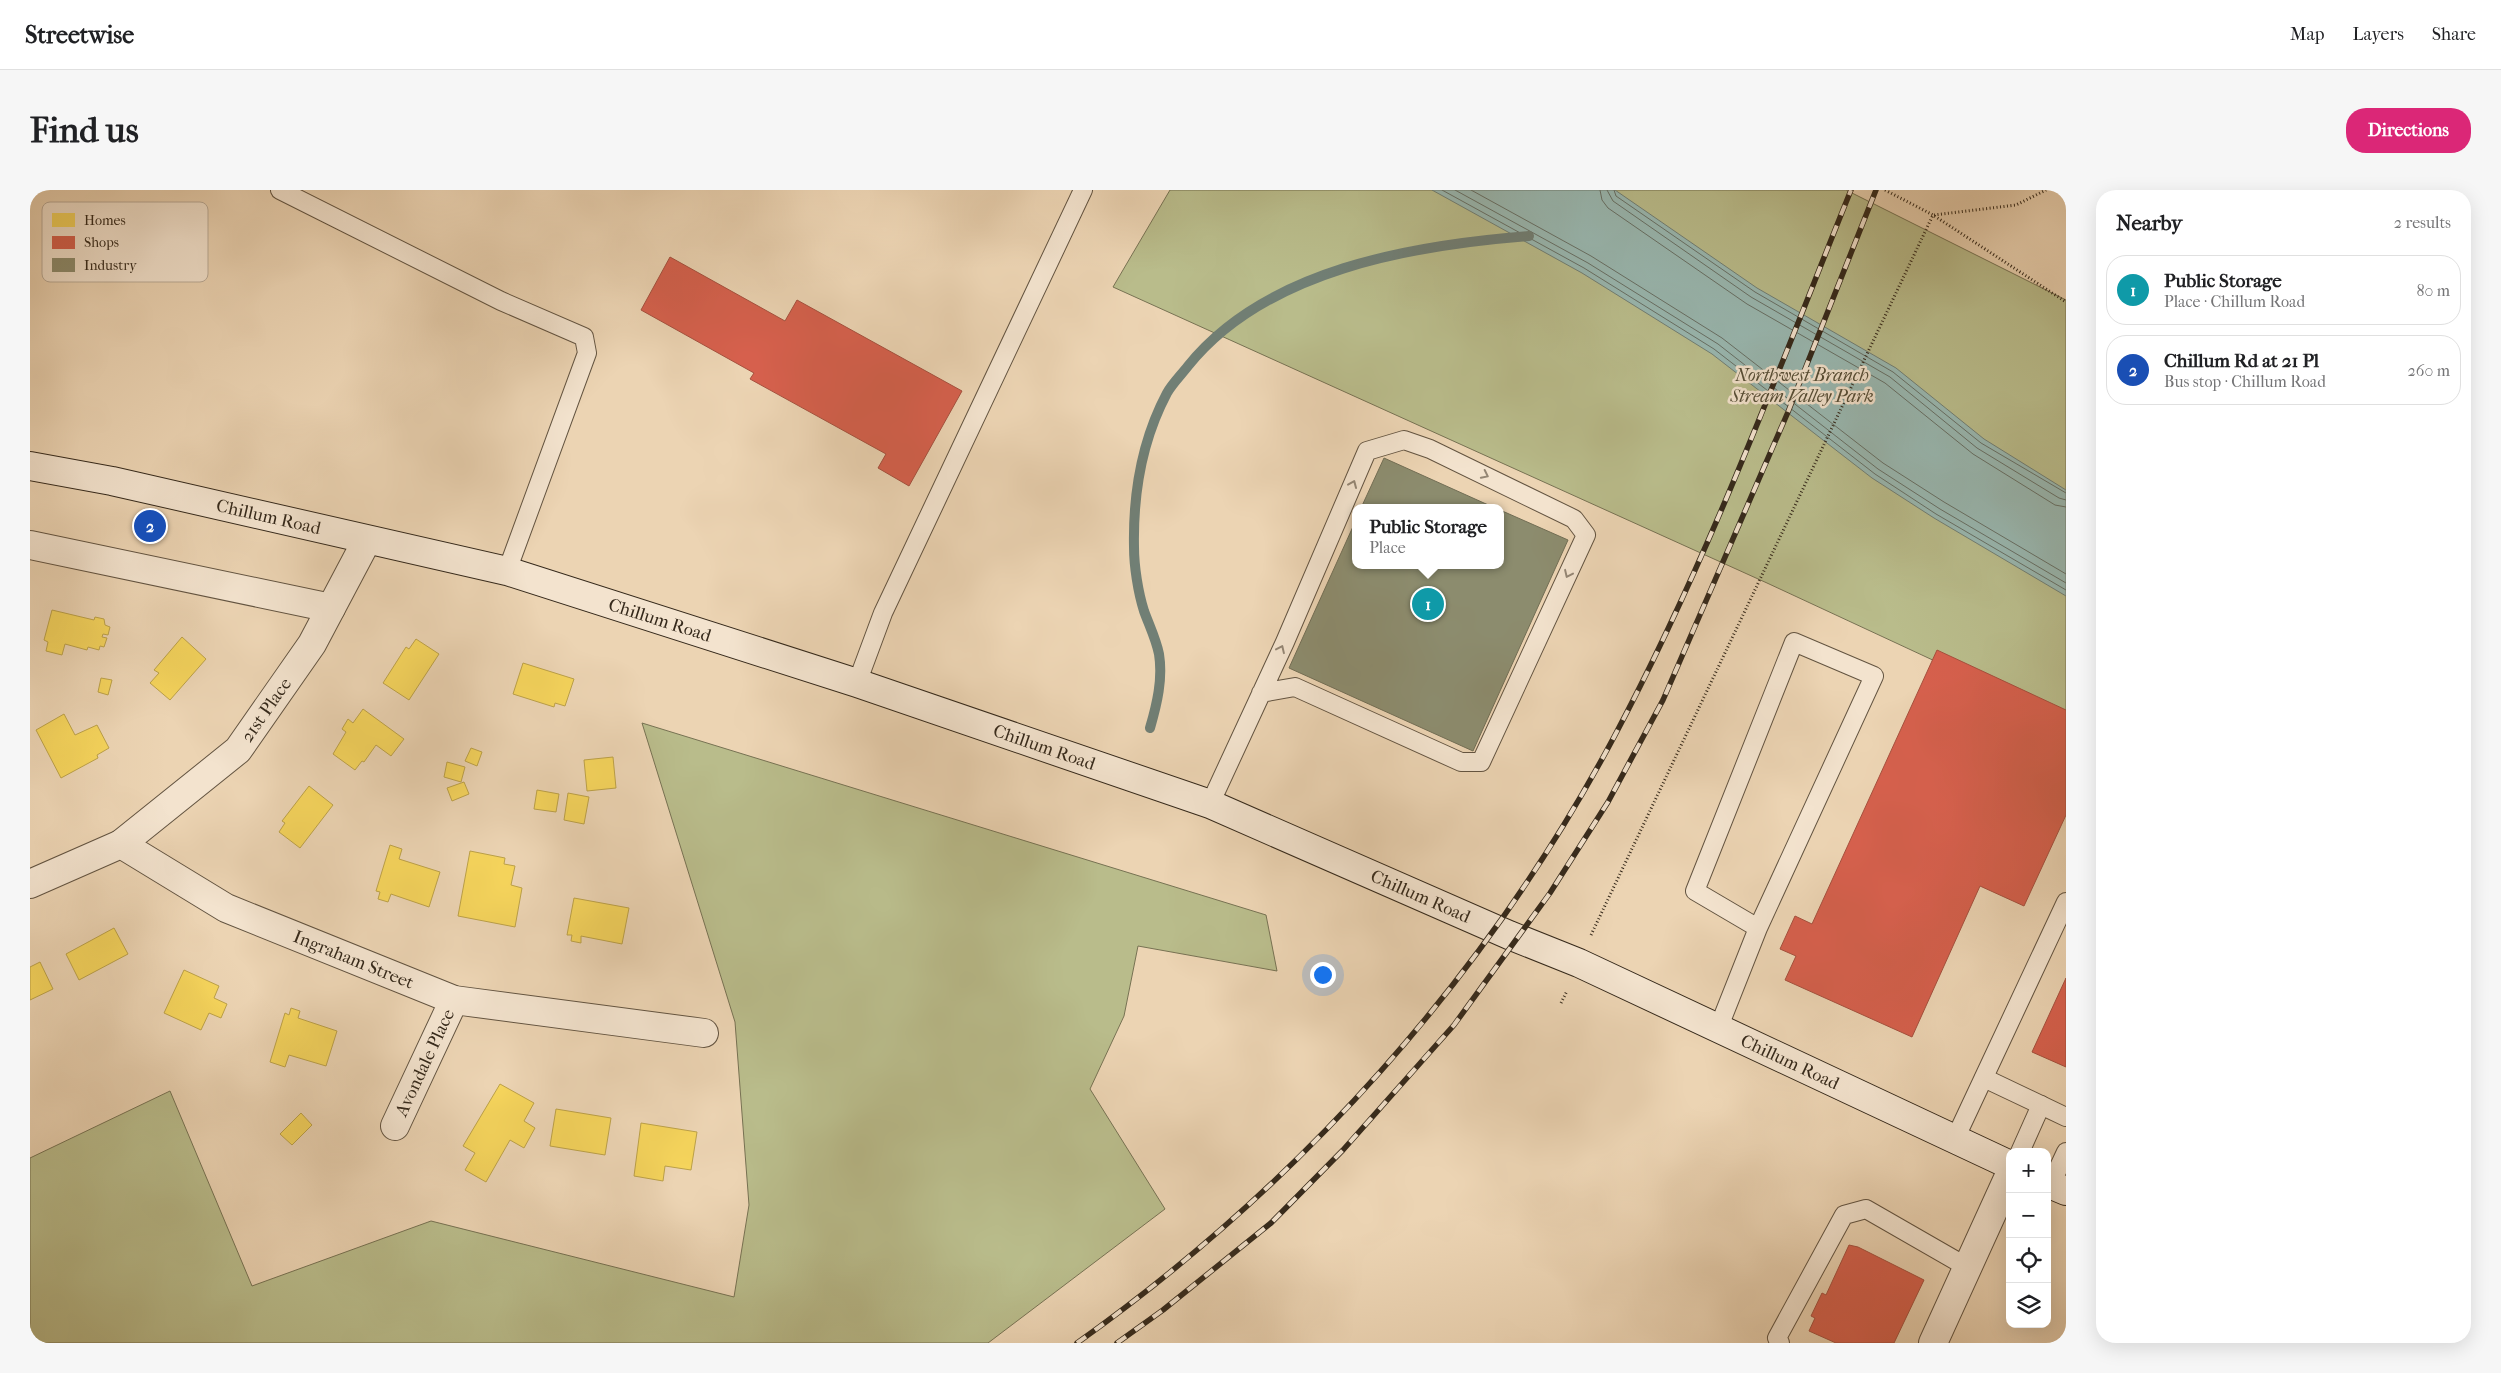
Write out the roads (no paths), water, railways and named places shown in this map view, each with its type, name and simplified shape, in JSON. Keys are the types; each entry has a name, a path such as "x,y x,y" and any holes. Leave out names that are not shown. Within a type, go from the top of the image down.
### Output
{"main road":[{"name":"Chillum Road","path":"30,466 112,482 507,571 858,683 1210,804 1509,935 1579,963 2006,1163"},
{"name":"21st Place","path":"122,844 238,750 312,644 367,540"},
{"path":"30,544 331,608"},
{"path":"30,884 122,844"},
{"name":"Ingraham Street","path":"122,844 226,908 454,1000 704,1033"},
{"name":"Avondale Place","path":"395,1126 454,1000"},
{"path":"1933,1343 2006,1183"}],"lane":[{"path":"280,190 502,301 584,337 587,353 507,571"},
{"path":"858,683 883,614 1083,190"},
{"path":"1210,804 1367,451 1404,440 1430,449 1574,519 1586,535 1481,762 1461,762 1294,687 1261,693"},
{"path":"1718,1028 1758,928 1874,676 1794,642 1695,891 1758,928"},
{"path":"1955,1139 2066,902"},
{"path":"1984,1078 2066,1117"},
{"path":"2022,1148 2041,1105"},
{"path":"2055,1186 2066,1152"},
{"path":"1780,1343 1777,1338 1844,1215 1866,1209 1967,1267"}],"water":[{"path":"1432,190 1615,190 1757,288 1896,368 1984,439 2066,490 2066,596 1934,518 1872,478 1712,354 1582,273"}],"waterway":[{"path":"1150,728 1159,691 1160,663 1158,648 1144,611 1137,579 1134,547 1135,508 1145,449 1158,411 1174,383 1220,333 1257,306 1299,285 1344,268 1390,256 1484,240 1529,236"}],"railway":[{"path":"1077,1343 1159,1282 1236,1216 1310,1146 1380,1072 1446,993 1507,912 1563,826 1614,737 1680,604 1740,467 1851,190"},
{"path":"1117,1343 1163,1310 1271,1223 1343,1150 1454,1025 1550,893 1608,802 1663,700 1788,412 1876,190"}],"place":[{"name":"Chillum Rd at 21 Pl","path":"150,526"},
{"name":"Public Storage","path":"1428,604"}],"park label":[{"name":"Northwest Branch Stream Valley Park","path":"1802,385"}]}
